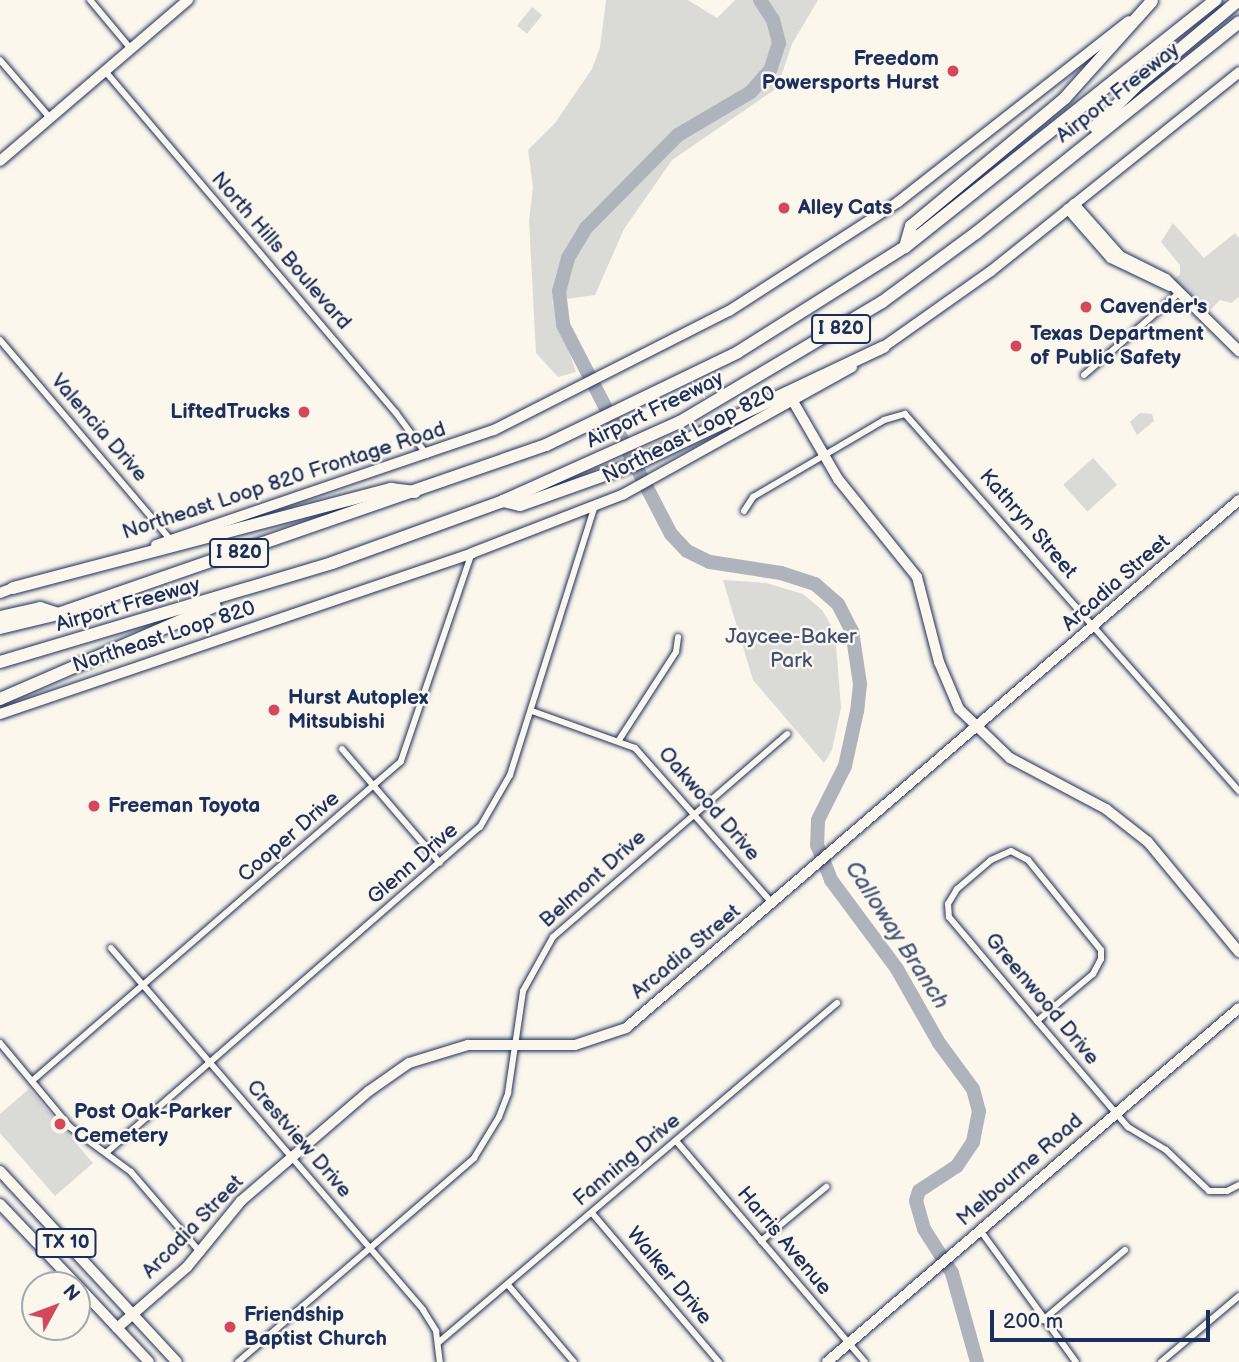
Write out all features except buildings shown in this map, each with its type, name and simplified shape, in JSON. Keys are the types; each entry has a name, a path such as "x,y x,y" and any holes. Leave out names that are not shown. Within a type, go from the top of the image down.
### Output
{"highway":[{"name":"Airport Freeway","path":"0,617 40,608 58,614 419,492 634,405 738,352 905,247 1216,0"},
{"path":"1059,165 1136,86 1239,0"},
{"path":"905,247 911,226 1065,98 1153,1"},
{"name":"Airport Freeway","path":"0,662 233,596 503,501 648,438 716,404 882,302 976,233 1239,22"},
{"path":"503,501 520,505 612,474 658,455 884,346"},
{"path":"13,588 391,489 419,492"},
{"path":"0,699 187,621 233,596"},
{"name":"I 820","path":"0,628 58,614"}],"main road":[{"name":"TX 10","path":"0,1171 177,1362"},
{"name":"TX 10","path":"0,1204 64,1271"},
{"name":"TX 10","path":"91,1300 149,1362"}],"street":[{"path":"90,0 131,49"},
{"path":"0,161 188,0"},
{"name":"Northeast Loop 820 Frontage Road","path":"0,593 427,456 575,392 618,370 741,304 861,229 1153,1"},
{"path":"0,60 50,118"},
{"name":"North Hills Boulevard","path":"105,71 388,403 427,456"},
{"name":"Northeast Loop 820","path":"0,714 472,553 624,494 667,473 794,402 947,305 1239,72"},
{"path":"1071,207 1111,258 1177,290 1239,351"},
{"path":"1084,375 1177,290"},
{"name":"Valencia Drive","path":"0,340 171,540"},
{"path":"794,402 824,455 856,503 917,577 948,689 977,729 1010,758 1106,809 1148,842 1239,952"},
{"name":"Kathryn Street","path":"744,510 753,497 895,414 915,420 1239,792"},
{"name":"Arcadia Street","path":"117,1328 201,1252 241,1201 369,1091 409,1063 452,1047 575,1045 626,1028 1096,627 1239,500"},
{"name":"Glenn Drive","path":"107,1152 440,863 489,816 510,775 532,711 595,504"},
{"name":"Cooper Drive","path":"32,1081 376,786 407,750 472,553"},
{"path":"619,740 676,652 677,637"},
{"name":"Oakwood Drive","path":"532,711 619,740 648,760 772,904"},
{"name":"Belmont Drive","path":"238,1362 459,1173 486,1142 508,1093 523,991 553,937 787,734"},
{"path":"342,749 440,863"},
{"name":"Greenwood Drive","path":"1037,1021 1097,970 1101,954 1094,937 1017,853 1003,852 957,889 948,904 949,917 1037,1021 1117,1113 1128,1127 1166,1150 1200,1185 1220,1192 1239,1185"},
{"name":"Crestview Drive","path":"111,948 428,1317 439,1342 440,1362"},
{"name":"Fanning Drive","path":"439,1342 837,1003"},
{"name":"Melbourne Road","path":"827,1362 1239,1008"},
{"path":"0,1043 70,1126 131,1172 201,1252"},
{"name":"Harris Avenue","path":"677,1142 865,1362"},
{"path":"761,1241 826,1187"},
{"name":"Walker Drive","path":"592,1213 719,1362"},
{"path":"980,1230 1076,1362"},
{"path":"1043,1320 1125,1250"},
{"path":"508,1285 573,1362"},
{"path":"1161,1362 1239,1296"}],"green space":[{"path":"606,0 688,0 717,18 735,0 818,0 792,44 777,88 672,160 624,229 595,295 552,301 576,372 558,377 536,353 529,221 533,187 528,150 555,123 592,69 600,47"},
{"path":"532,7 542,15 527,34 517,26"},
{"path":"1173,223 1204,258 1235,233 1239,238 1239,297 1231,303 1220,300 1207,313 1173,279 1180,275 1180,265 1161,242"},
{"path":"1140,413 1152,414 1154,421 1137,435 1130,422"},
{"path":"1093,458 1117,485 1087,512 1063,485"},
{"name":"Jaycee-Baker Park","path":"723,580 766,583 803,594 822,610 835,632 841,708 832,750 824,763 753,680"},
{"path":"29,1089 93,1163 55,1196 0,1133 0,1114"}],"waterway":[{"name":"Calloway Branch","path":"760,0 773,20 779,43 770,70 751,92 678,135 586,228 568,258 559,291 563,325 671,534 687,551 710,562 781,573 815,584 838,604 852,631 860,684 857,711 845,766 818,820 817,845 831,880 897,969 939,1043 973,1089 979,1111 973,1142 957,1166 919,1191 916,1201 924,1229 952,1273 977,1362"}],"place":[{"name":"Freedom Powersports Hurst","path":"953,71"},
{"name":"Alley Cats","path":"784,208"},
{"name":"Cavender's","path":"1086,307"},
{"name":"Texas Department of Public Safety","path":"1016,346"},
{"name":"LiftedTrucks","path":"304,412"},
{"name":"Hurst Autoplex Mitsubishi","path":"274,710"},
{"name":"Freeman Toyota","path":"94,806"},
{"name":"Post Oak-Parker Cemetery","path":"60,1124"},
{"name":"Friendship Baptist Church","path":"230,1327"}]}
